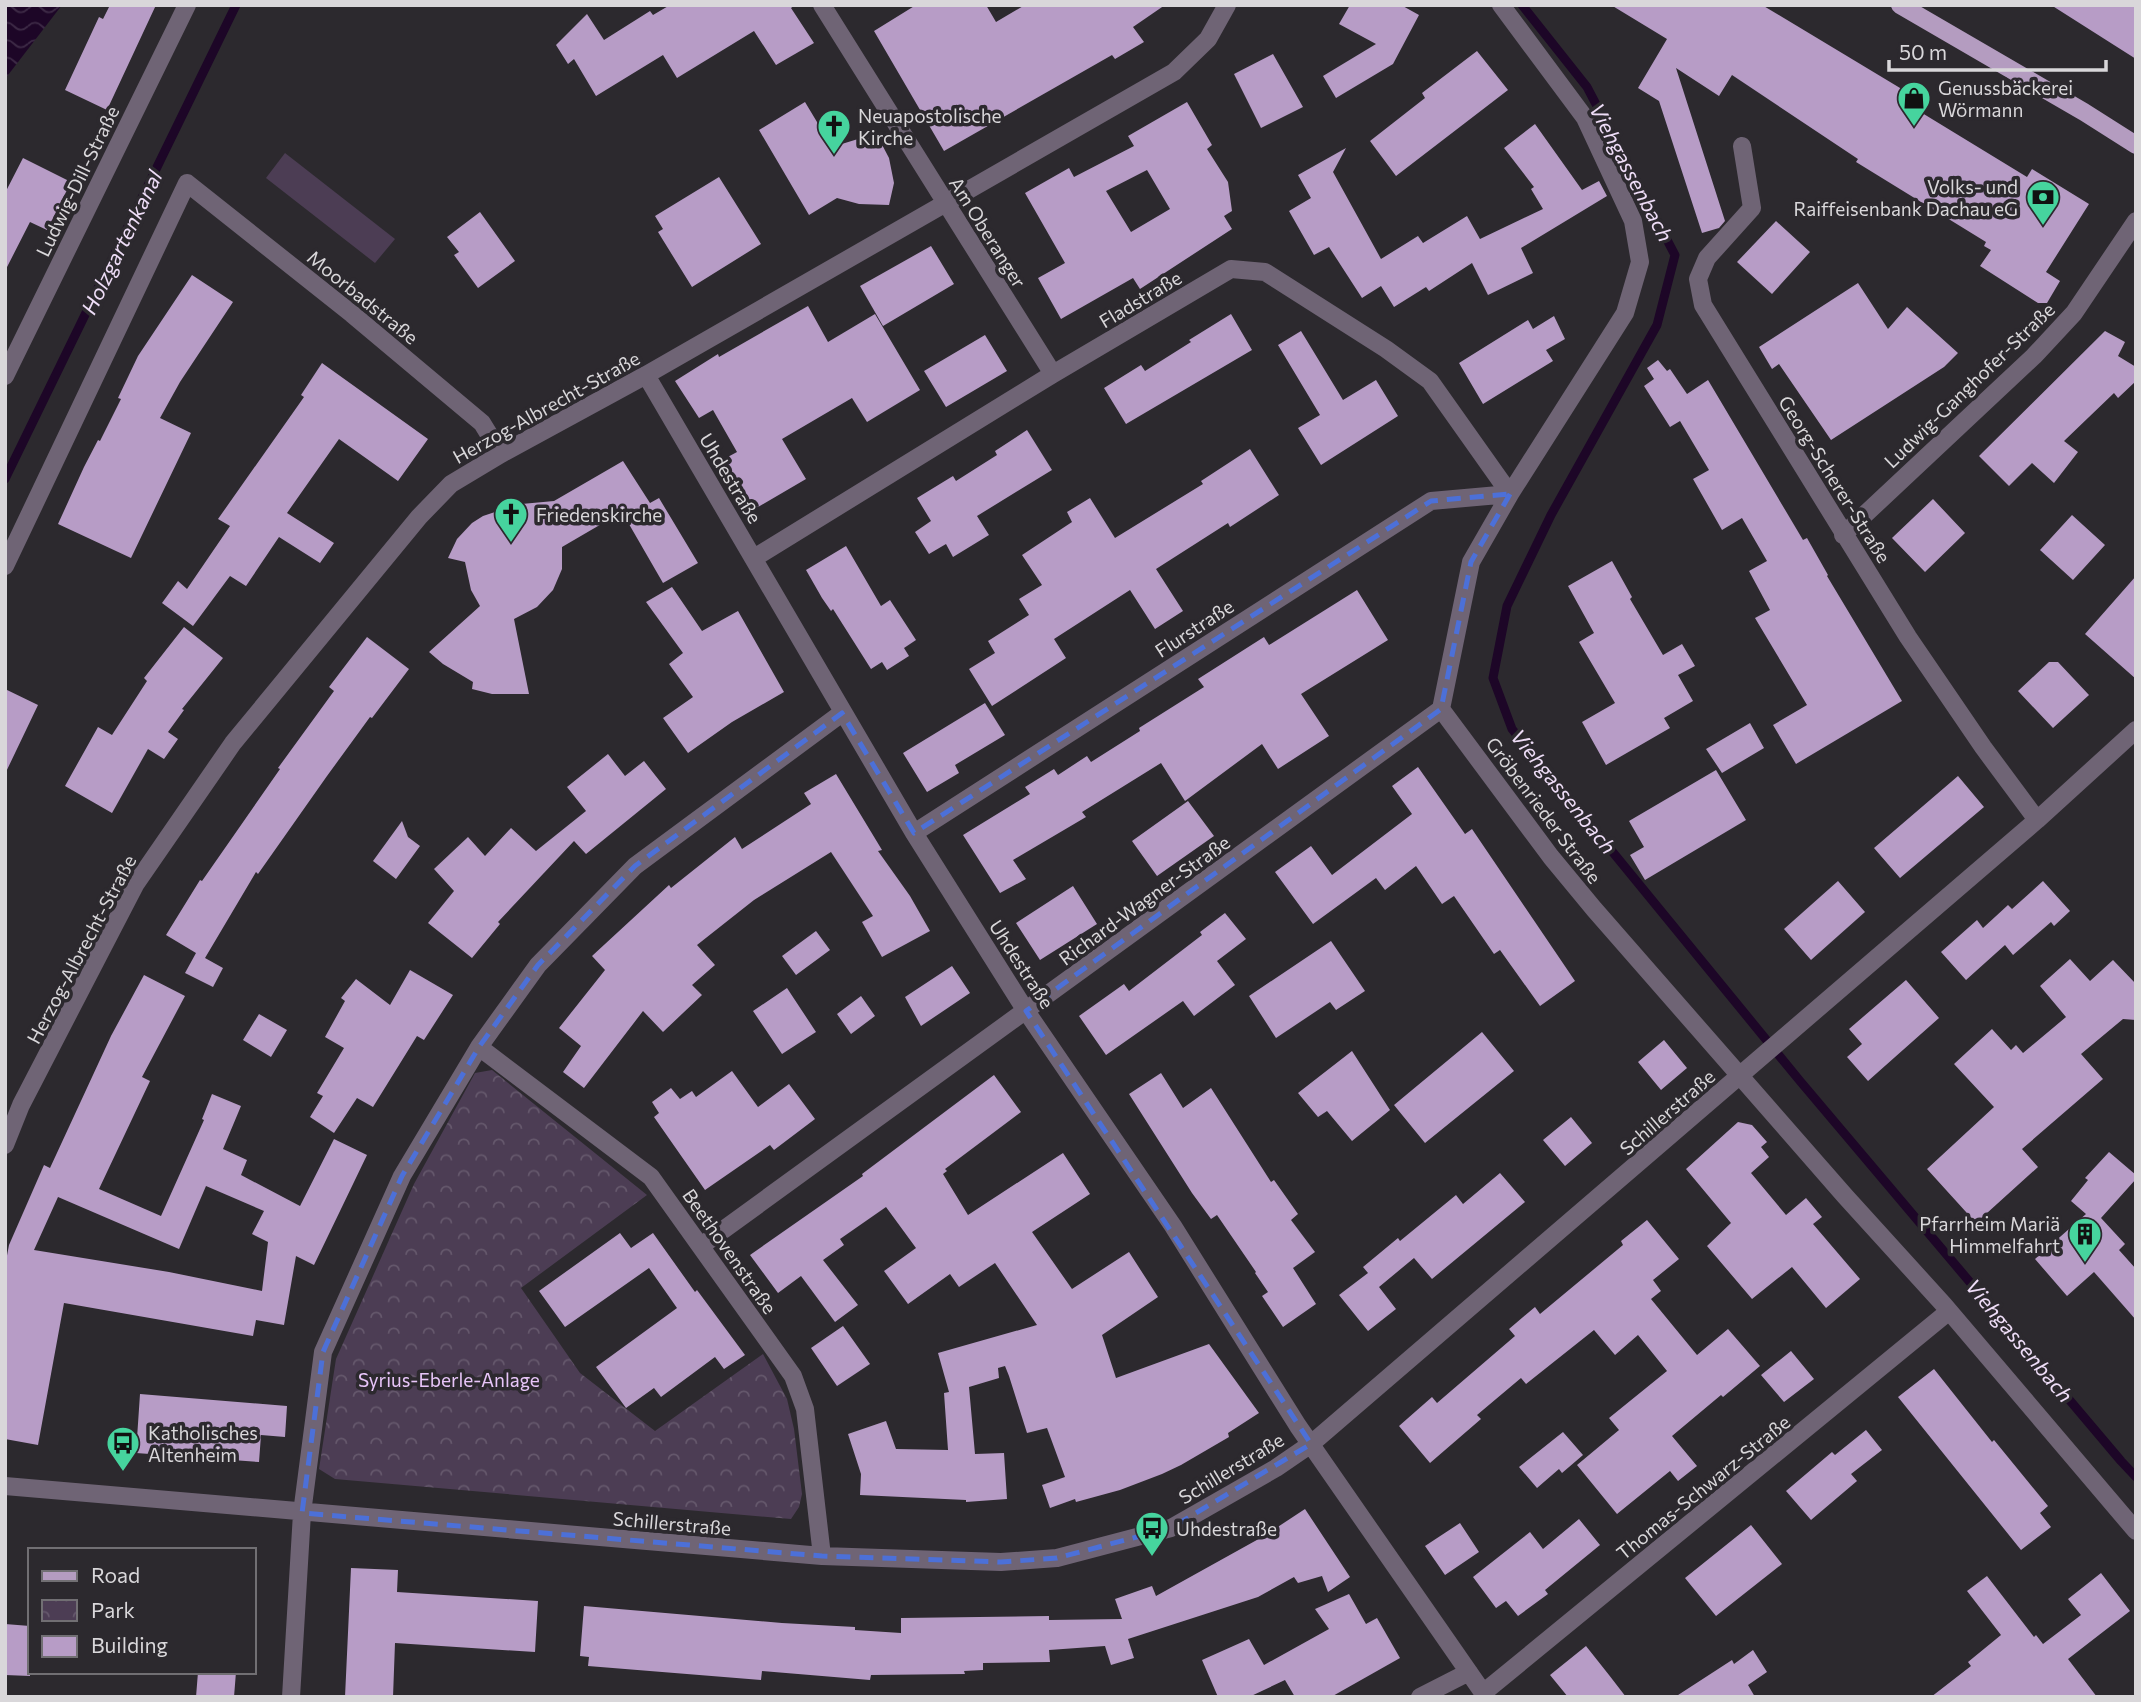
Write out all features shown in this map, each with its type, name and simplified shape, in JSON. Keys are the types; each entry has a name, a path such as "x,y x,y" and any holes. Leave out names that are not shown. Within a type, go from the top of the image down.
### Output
{"main road":[{"path":"1900,5 2136,145"}],"street":[{"name":"Ludwig-Dill-Straße","path":"5,376 187,5"},
{"name":"Am Oberanger","path":"822,5 1054,374"},
{"name":"Herzog-Albrecht-Straße","path":"5,1145 21,1105 135,886 233,743 419,517 451,484 1174,72 1208,39 1227,5"},
{"path":"1441,709 1471,562 1510,494 1625,313 1640,262 1633,221 1585,118 1501,5"},
{"name":"Georg-Scherer-Straße","path":"1742,146 1752,208 1707,258 1698,279 1703,305 1843,535 1983,747 2037,820"},
{"name":"Moorbadstraße","path":"5,566 187,183 482,422 501,454"},
{"name":"Ludwig-Ganghofer-Straße","path":"1843,535 2034,356 2066,322 2136,221"},
{"name":"Fladstraße","path":"754,558 1231,269 1265,272 1386,349 1430,381 1510,494"},
{"name":"Uhdestraße","path":"646,375 842,713 1026,1011 1173,1226 1311,1444 1484,1695"},
{"name":"Flurstraße","path":"914,833 1431,501 1510,494"},
{"name":"Richard-Wagner-Straße","path":"701,1246 1441,709"},
{"name":"Gröbenrieder Straße","path":"1441,709 1551,857 1594,909 1948,1312 2136,1531"},
{"path":"291,1697 302,1513 323,1352 402,1176 479,1047 538,965 635,866 842,713"},
{"name":"Schillerstraße","path":"5,1486 822,1556 1001,1562 1057,1558 1171,1528 1276,1468 1311,1444 2037,820 2136,730"},
{"name":"Beethovenstraße","path":"479,1047 651,1177 793,1376 805,1409 822,1556"},
{"name":"Thomas-Schwarz-Straße","path":"1484,1695 1948,1312"},
{"path":"1420,1697 1469,1672"}],"highlighted area":[{"path":"1510,494 1471,562 1441,709 1026,1011 1311,1444 1171,1528 1057,1558 1001,1562 822,1556 302,1513 323,1352 402,1176 479,1047 538,965 635,866 842,713 914,833 1431,501"}],"green space":[{"path":"285,153 395,239 375,263 266,178"},
{"name":"Syrius-Eberle-Anlage","path":"492,1070 647,1195 521,1288 580,1373 655,1431 763,1354 787,1399 794,1429 802,1494 799,1507 791,1519 335,1479 319,1469 336,1359 414,1184 475,1073"}],"water":[{"path":"5,5 62,5 5,79"}],"building":[{"path":"110,5 156,5 107,110 65,90 99,17 103,19"},
{"path":"670,5 795,5 791,8 814,43 776,65 754,31 677,78 663,55 596,96 574,59 568,64 556,45 587,14 604,40 650,11 653,15"},
{"path":"916,5 986,5 996,22 1025,5 1165,5 1133,27 1144,42 1115,59 1112,55 944,151 874,31"},
{"path":"1350,5 1401,5 1419,15 1393,64 1336,98 1323,76 1376,44 1339,24"},
{"path":"1611,5 1762,5 1915,97 1909,105 2027,177 2032,169 2089,204 2046,272 2060,281 2047,303 2038,303 1980,266 1991,250 1984,246 1986,242 1856,162 1858,159 1732,75 1719,96 1676,68 1725,221 1719,228 1702,233 1659,101 1638,88 1667,39"},
{"path":"2051,5 2136,5 2136,59"},
{"path":"1477,51 1508,90 1396,176 1370,141 1425,98 1422,93"},
{"path":"1273,54 1303,107 1261,128 1234,74"},
{"name":"Neuapostolische Kirche","path":"805,102 832,147 858,139 878,137 889,158 894,183 889,205 859,204 837,198 809,215 759,130"},
{"path":"1187,102 1212,145 1207,149 1228,182 1232,211 1224,216 1232,229 1140,289 1133,278 1061,319 1038,278 1065,263 1025,193 1069,168 1074,177 1134,146 1128,136","holes":["1147,170 1170,209 1131,232 1106,191"]},
{"path":"1535,124 1582,190 1599,181 1607,196 1521,248 1533,273 1488,295 1472,263 1429,291 1426,287 1394,307 1381,286 1362,298 1329,247 1314,255 1289,211 1311,198 1298,175 1346,148 1333,172 1381,259 1418,236 1423,243 1467,216 1480,239 1543,209 1531,189 1534,187 1504,148"},
{"path":"23,158 71,182 47,230 30,222 5,271 5,193"},
{"path":"719,177 761,244 692,287 658,232 663,229 655,216"},
{"path":"480,212 515,261 478,288 454,255 459,252 447,237"},
{"path":"1776,221 1810,252 1772,294 1737,262"},
{"path":"931,246 954,284 883,326 860,286"},
{"path":"192,275 233,302 180,382 160,418 191,433 131,558 58,524 84,467 121,399 118,398 138,356"},
{"path":"1858,283 1888,329 1907,307 1958,353 1944,367 1831,440 1779,364 1772,369 1759,347"},
{"path":"808,306 828,342 875,314 920,390 867,422 852,398 782,439 806,479 753,510 724,459 737,452 713,410 699,418 675,381 718,354 719,357"},
{"path":"1231,314 1252,350 1126,424 1104,388 1141,365 1145,371"},
{"path":"1554,316 1565,339 1546,350 1553,361 1483,404 1459,363 1528,320 1533,329"},
{"path":"1301,331 1343,400 1376,380 1398,416 1321,465 1298,428 1320,415 1278,345"},
{"path":"2105,331 2125,342 2118,356 2136,367 2136,381 2118,398 2114,393 2064,441 2078,452 2054,483 2032,463 2009,486 1979,456"},
{"path":"985,335 1007,371 946,407 924,371"},
{"path":"1658,360 1667,371 1670,369 1687,394 1708,380 1803,540 1807,538 1902,701 1796,764 1773,725 1807,705 1755,618 1770,610 1749,571 1767,561 1742,518 1722,530 1693,479 1709,470 1680,421 1670,427 1644,386 1654,379 1647,368"},
{"path":"322,363 428,439 398,481 339,439 287,513 334,543 320,563 279,537 246,586 230,576 193,626 162,603 178,581 187,589 230,526 218,519 304,397 301,395"},
{"path":"1027,430 1052,470 977,516 989,535 953,557 946,544 929,554 915,532 931,521 917,498 953,476 956,481 997,455 995,451"},
{"path":"1250,449 1279,495 1230,527 1228,523 1156,569 1183,611 1155,629 1130,590 1054,639 1066,658 992,706 969,669 995,653 988,641 1029,615 1019,599 1042,585 1022,555 1072,522 1067,512 1090,498 1115,538 1203,484 1201,481"},
{"name":"Friedenskirche","path":"623,461 650,503 659,498 698,563 663,583 622,512 562,547 562,569 553,590 537,607 514,619 529,694 492,694 472,689 473,682 429,652 480,606 471,590 465,562 448,558 457,539 472,523 501,510 501,506 554,501"},
{"path":"1933,499 1965,533 1925,572 1892,538"},
{"path":"2072,515 2105,545 2073,580 2040,550"},
{"path":"846,546 881,606 890,600 916,640 904,648 909,656 887,670 882,662 871,669 806,570"},
{"path":"1612,561 1632,597 1630,599 1663,655 1682,644 1695,666 1678,675 1693,701 1664,718 1670,728 1606,765 1582,722 1615,703 1579,642 1594,633 1568,586"},
{"path":"2136,576 2136,679 2085,634"},
{"path":"672,587 702,631 738,611 784,692 732,722 688,753 663,718 693,697 669,664 683,653 646,602"},
{"path":"1357,590 1388,640 1301,694 1329,736 1278,769 1262,744 1185,801 1161,763 1082,812 1086,817 1013,860 1026,879 1000,893 963,835 1030,794 1025,787 1054,769 1058,775 1087,756 1091,762 1140,731 1139,728 1204,687 1198,679 1264,637 1269,645"},
{"path":"184,627 223,658 182,709 184,710 168,732 178,739 164,759 148,749 112,813 65,786 98,727 112,735 147,681 144,678"},
{"path":"367,637 409,669 372,718 370,717 258,874 256,872 205,958 223,968 213,987 185,973 196,953 166,935 200,880 202,881 334,691 329,687"},
{"path":"2049,662 2058,662 2089,695 2053,728 2018,691"},
{"path":"5,689 38,705 5,774"},
{"path":"985,703 1005,735 955,765 959,773 927,792 903,753"},
{"path":"1750,723 1764,748 1722,773 1706,749"},
{"path":"608,754 625,776 644,761 666,789 586,854 574,841 498,922 500,924 472,958 428,923 454,891 434,869 468,837 485,856 511,828 536,851 586,811 567,787"},
{"path":"1418,767 1465,834 1472,829 1575,981 1540,1006 1500,950 1494,954 1454,896 1442,904 1416,866 1385,890 1376,878 1313,924 1275,872 1311,846 1332,875 1412,814 1392,786"},
{"path":"1716,770 1746,820 1645,880 1630,855 1644,847 1629,821"},
{"path":"836,774 882,850 878,851 910,896 930,931 882,957 862,922 873,916 831,852 754,900 697,945 715,965 692,985 702,995 663,1032 643,1011 584,1088 563,1072 581,1046 559,1028 605,970 592,956 669,885 671,888 735,837 742,849 811,804 804,793"},
{"path":"1958,776 1984,807 1900,878 1874,848"},
{"path":"1188,801 1214,836 1157,876 1132,841"},
{"path":"402,821 408,837 420,846 396,879 373,861"},
{"path":"1838,881 1865,912 1811,960 1784,929"},
{"path":"2043,881 2070,911 2054,926 2051,922 2013,955 2005,945 1966,980 1941,952 1977,920 1983,928 2008,905 2012,909"},
{"path":"1073,886 1097,924 1040,960 1016,923"},
{"path":"1225,913 1246,939 1217,961 1235,985 1194,1016 1183,1001 1106,1055 1079,1016 1124,984 1129,991 1202,935 1200,932"},
{"path":"816,931 830,950 796,975 782,956"},
{"path":"1331,941 1365,991 1336,1010 1330,1002 1276,1038 1249,996"},
{"path":"2070,959 2090,981 2113,960 2136,984 2136,1020 2123,1019 2081,1054 2103,1079 2022,1149 2038,1167 1976,1223 1927,1169 1994,1107 1954,1064 1992,1029 2011,1050 2016,1045 2023,1053 2066,1017 2040,986"},
{"path":"952,966 970,993 921,1026 905,997"},
{"path":"410,970 453,995 424,1040 417,1036 373,1107 357,1098 334,1133 310,1117 323,1096 317,1093 344,1048 325,1037 345,1001 341,998 356,979 390,1005"},
{"path":"144,975 185,996 142,1077 150,1081 99,1189 161,1216 204,1120 202,1119 212,1094 241,1106 223,1149 247,1160 241,1175 300,1206 334,1139 367,1155 314,1265 296,1256 284,1325 256,1320 253,1336 64,1303 38,1445 5,1439 5,1266 9,1245 44,1165 50,1168 111,1036","holes":["206,1186 264,1211 252,1234 268,1242 262,1291 169,1272 34,1250 58,1197 179,1249"]},
{"path":"1906,980 1939,1018 1868,1081 1847,1057 1862,1044 1849,1029"},
{"path":"787,988 816,1032 782,1054 753,1011"},
{"path":"861,996 875,1016 851,1034 837,1014"},
{"path":"259,1014 287,1030 271,1057 243,1040"},
{"path":"1482,1032 1514,1071 1425,1143 1394,1105"},
{"path":"1664,1040 1687,1068 1661,1090 1638,1062"},
{"path":"1352,1051 1390,1110 1352,1141 1327,1111 1318,1117 1298,1093"},
{"path":"732,1071 758,1107 789,1084 815,1119 774,1150 770,1145 705,1190 654,1117 659,1113 652,1102 671,1088 680,1099 692,1091 696,1097"},
{"path":"1161,1073 1183,1108 1211,1088 1271,1182 1274,1180 1298,1214 1291,1220 1315,1252 1293,1268 1316,1304 1283,1327 1262,1296 1268,1292 1256,1272 1217,1215 1211,1219 1192,1193 1129,1094"},
{"path":"994,1075 1021,1112 945,1169 947,1171 943,1174 968,1215 1063,1153 1090,1194 1032,1232 1072,1289 1129,1252 1158,1297 1102,1335 1116,1378 1209,1344 1259,1413 1228,1433 1229,1437 1162,1474 1120,1490 1076,1502 1075,1499 1050,1508 1042,1485 1065,1477 1047,1428 1027,1433 1005,1366 998,1368 999,1378 969,1387 975,1454 1004,1453 1007,1499 966,1502 860,1495 861,1474 848,1434 886,1421 896,1449 948,1450 944,1393 949,1392 938,1353 1037,1325 995,1263 959,1287 950,1274 908,1304 884,1271 916,1248 886,1207 840,1239 844,1245 823,1260 858,1305 835,1322 801,1276 778,1293 750,1255 863,1176 862,1174"},
{"path":"1571,1117 1592,1143 1565,1166 1543,1140"},
{"path":"1738,1122 1752,1125 1767,1142 1761,1147 1769,1157 1751,1173 1786,1215 1806,1198 1822,1217 1813,1224 1860,1279 1826,1308 1792,1267 1752,1299 1707,1246 1731,1223 1686,1169"},
{"name":"Pfarrheim Mariä Himmelfahrt","path":"2109,1152 2136,1175 2136,1179 2101,1218 2125,1244 2119,1250 2136,1269 2136,1320 2094,1272 2067,1296 2035,1259 2086,1214 2071,1201 2088,1180 2085,1178"},
{"path":"1500,1173 1525,1202 1432,1279 1414,1258 1379,1287 1396,1309 1368,1331 1339,1295 1368,1273 1363,1267 1398,1238 1400,1241 1456,1195 1463,1204"},
{"path":"1647,1220 1679,1259 1653,1280 1661,1291 1651,1299 1697,1355 1728,1329 1760,1366 1672,1436 1697,1466 1678,1481 1670,1471 1617,1514 1577,1465 1619,1430 1609,1418 1667,1371 1638,1335 1615,1355 1594,1330 1526,1384 1521,1378 1477,1415 1481,1419 1430,1463 1399,1426 1432,1397 1437,1403 1515,1336 1509,1329 1535,1307 1540,1314 1623,1245 1621,1241"},
{"path":"620,1233 631,1248 653,1233 745,1355 724,1369 715,1357 661,1397 654,1388 626,1408 596,1367 677,1308 649,1268 565,1327 539,1291"},
{"path":"843,1326 870,1364 837,1386 811,1348"},
{"path":"1791,1351 1814,1379 1784,1402 1761,1375"},
{"path":"1934,1369 1992,1442 1994,1440 2048,1506 2040,1513 2051,1527 2021,1550 1898,1397"},
{"path":"140,1394 287,1406 285,1437 261,1435 259,1462 136,1453"},
{"path":"1866,1430 1882,1450 1851,1474 1857,1481 1811,1520 1786,1491 1832,1452 1835,1455"},
{"path":"1563,1432 1583,1455 1562,1473 1559,1469 1537,1488 1519,1467"},
{"path":"1305,1509 1350,1577 1328,1592 1322,1576 1298,1583 1294,1577 1258,1597 1128,1639 1134,1658 1111,1665 1105,1646 1049,1650 1050,1662 983,1663 983,1670 964,1671 965,1674 871,1675 870,1680 762,1671 761,1680 588,1666 589,1657 580,1656 584,1606 901,1633 901,1618 1049,1616 1049,1620 1122,1619 1115,1599 1152,1586 1156,1596 1264,1536"},
{"path":"1579,1519 1600,1545 1545,1590 1548,1594 1518,1616 1506,1601 1496,1608 1473,1577 1530,1532 1543,1549"},
{"path":"1460,1523 1479,1552 1445,1575 1425,1546"},
{"path":"1751,1525 1782,1564 1716,1616 1685,1578"},
{"path":"351,1568 398,1570 397,1592 538,1601 535,1652 395,1643 393,1697 345,1697"},
{"path":"2101,1573 2130,1611 2068,1659 2097,1697 1931,1697 1971,1666 1968,1662 2001,1635 1967,1591 1987,1576 2034,1637 2036,1635 2043,1644 2081,1615 2068,1599"},
{"path":"1349,1594 1366,1624 1377,1618 1400,1658 1331,1697 1295,1697 1285,1680 1249,1697 1218,1697 1202,1660 1249,1639 1264,1665 1329,1629 1315,1609"},
{"path":"5,1624 28,1626 30,1676 5,1675"},
{"path":"1586,1646 1626,1697 1568,1697 1550,1675"},
{"path":"1753,1650 1767,1672 1748,1685 1755,1697 1675,1697 1732,1660 1734,1664"},
{"path":"198,1674 236,1674 234,1697 196,1697"}],"waterway":[{"name":"Holzgartenkanal","path":"5,479 236,5"},
{"name":"Viehgassenbach","path":"1522,5 1587,87 1675,255 1657,325 1551,515 1507,606 1493,678 1512,729 1800,1081 2136,1477"}],"place":[{"name":"Genussbäckerei Wörmann","path":"1914,128"},
{"name":"Neuapostolische Kirche","path":"834,156"},
{"name":"Volks- und Raiffeisenbank Dachau eG","path":"2043,227"},
{"name":"Friedenskirche","path":"511,544"},
{"name":"Pfarrheim Mariä Himmelfahrt","path":"2085,1264"},
{"name":"Katholisches Altenheim","path":"123,1473"},
{"name":"Uhdestraße","path":"1152,1558"}]}
